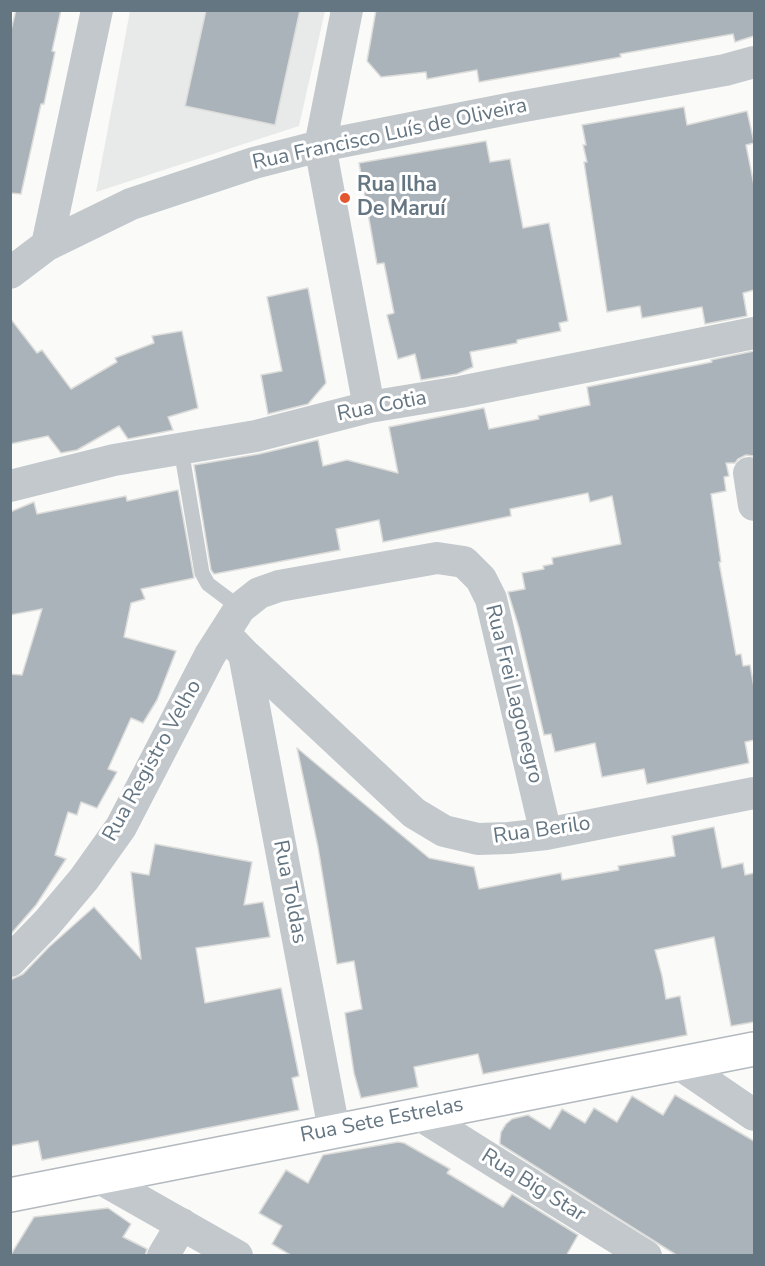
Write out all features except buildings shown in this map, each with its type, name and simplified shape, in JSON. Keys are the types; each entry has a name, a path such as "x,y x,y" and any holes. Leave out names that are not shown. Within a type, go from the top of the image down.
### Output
{"street":[{"path":"47,245 97,10"},
{"path":"347,10 320,146 369,407"},
{"name":"Rua Francisco Luís de Oliveira","path":"10,273 47,245 131,204 255,163 320,146 725,70 754,62"},
{"name":"Rua Cotia","path":"10,486 114,460 256,436 369,407 460,392 754,333"},
{"path":"749,473 754,505"},
{"name":"Rua Frei Lagonegro","path":"236,632 259,593 279,586 437,558 464,562 481,579 491,599 546,834"},
{"name":"Rua Berilo","path":"236,632 414,813 444,831 478,839 546,834 754,793"},
{"name":"Rua Registro Velho","path":"10,961 47,923 84,879 121,827 210,655 236,632"},
{"name":"Rua Toldas","path":"236,632 334,1130"},
{"name":"Rua Sete Estrelas","path":"10,1194 754,1049"},
{"path":"678,1063 754,1115"},
{"name":"Rua Big Star","path":"420,1114 646,1256"},
{"path":"98,1177 237,1256"},
{"path":"163,1256 182,1224"}],"lane":[{"path":"181,449 202,573 236,632"}],"shaded area":[{"path":"130,11 325,11 299,126 96,192"}],"place":[{"name":"Rua Ilha De Maruí","path":"345,198"}]}
